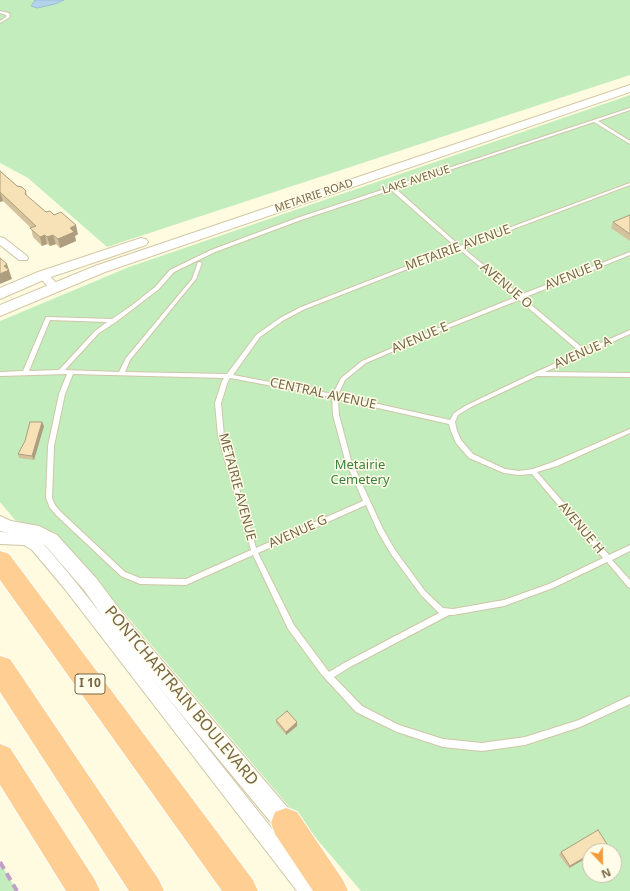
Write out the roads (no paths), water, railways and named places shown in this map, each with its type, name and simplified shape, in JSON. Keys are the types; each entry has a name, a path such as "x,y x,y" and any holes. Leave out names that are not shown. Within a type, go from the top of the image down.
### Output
{"highway":[{"name":"I 10","path":"0,561 242,891"},
{"path":"0,668 148,891"},
{"path":"0,758 84,891"},
{"path":"286,823 332,891"}],"main road":[{"name":"METAIRIE ROAD","path":"0,294 43,275 630,80"},
{"name":"METAIRIE ROAD","path":"0,311 100,269 630,88"}],"street":[{"path":"0,240 23,258"},
{"path":"43,275 55,288"},
{"name":"PONTCHARTRAIN BOULEVARD","path":"0,523 8,527 39,533 51,540 90,584 123,628 286,823 348,891"},
{"name":"PONTCHARTRAIN BOULEVARD","path":"0,538 27,540 37,546 69,584 309,891"}],"lane":[{"path":"0,12 8,14 8,17 0,22"},
{"name":"LAKE AVENUE","path":"60,372 97,332 157,288 172,271 225,246 392,188 630,109"},
{"path":"595,121 630,143"},
{"name":"METAIRIE AVENUE","path":"630,184 334,295 282,319 258,336 225,381 218,403 221,436 254,551 291,627 329,676 359,709 397,728 443,743 482,747 525,742 580,723 630,700"},
{"name":"AVENUE O","path":"392,188 518,298 584,352"},
{"name":"AVENUE B","path":"518,298 630,253"},
{"path":"121,374 128,359 136,348 194,278 200,264"},
{"name":"AVENUE E","path":"335,396 343,379 364,362 518,298"},
{"path":"25,373 48,318 114,321"},
{"name":"AVENUE A","path":"536,374 630,332"},
{"name":"CENTRAL AVENUE","path":"0,374 71,372 229,376 335,396 452,422"},
{"name":"AVENUE G","path":"71,372 62,394 51,446 49,498 52,506 89,544 123,574 140,581 186,582 367,502"},
{"path":"630,375 536,374 469,406 456,414 452,422 458,441 472,456 504,471 519,473 533,471 555,464 630,431"},
{"path":"335,396 336,415 348,460 380,530 393,552 424,593 441,610 450,612"},
{"name":"AVENUE H","path":"533,471 630,585"},
{"path":"329,676 347,665 450,612 504,603 551,586 630,548"}],"water":[{"path":"35,0 64,0 55,4 37,8 31,6"}],"railway":[{"path":"0,862 17,891"}],"park label":[{"name":"Metairie Cemetery","path":"360,472"}]}
